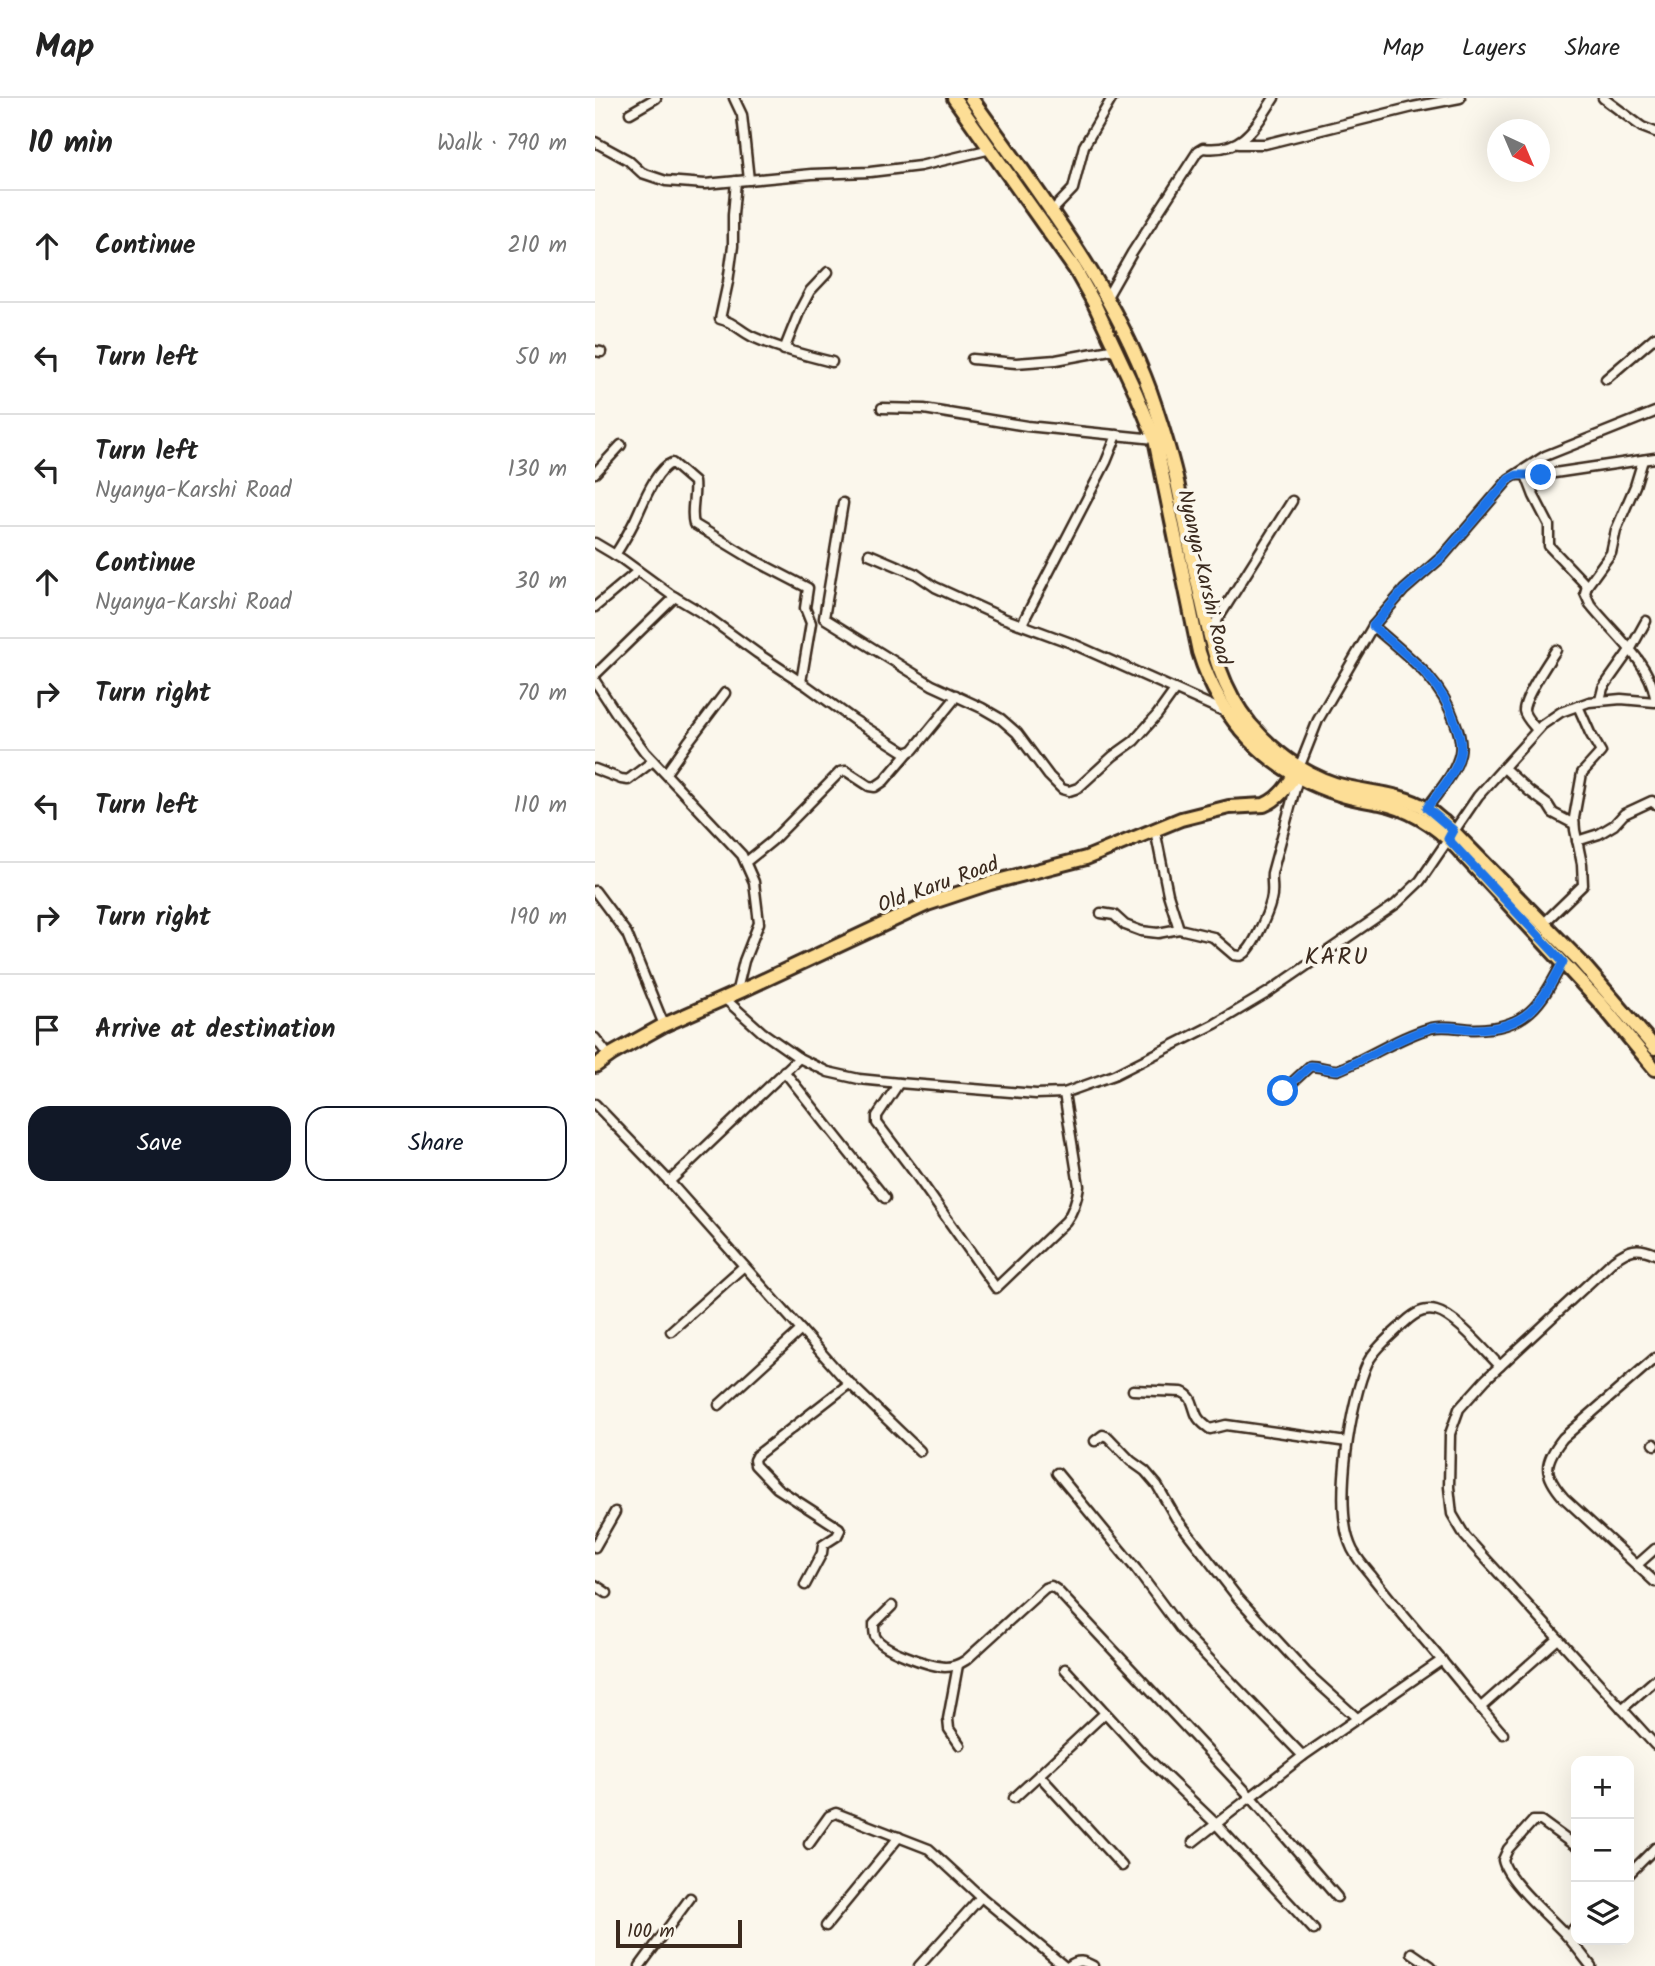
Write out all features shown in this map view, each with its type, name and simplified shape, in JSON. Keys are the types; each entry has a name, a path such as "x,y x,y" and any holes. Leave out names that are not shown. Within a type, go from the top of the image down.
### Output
{"main road":[{"name":"Nyanya-Karshi Road","path":"954,98 991,149 1097,279 1127,337 1164,432 1216,663 1240,709 1297,774 1383,794 1427,808 1602,1005 1655,1069"},
{"name":"Nyanya-Karshi Road","path":"971,98 1046,215 1116,349 1155,439 1199,652 1217,698 1242,731 1278,764 1316,787 1405,810 1451,834 1544,923 1617,1002 1655,1048"},
{"name":"Old Karu Road","path":"595,1066 663,1025 927,904 990,883 1086,858 1181,819 1229,807 1264,805 1274,800 1297,774"}],"street":[{"path":"631,113 656,98"},
{"path":"734,98 742,115 749,180"},
{"path":"1046,215 1077,183 1084,146 1112,98"},
{"path":"1238,144 1251,132 1274,98"},
{"path":"1107,297 1132,253 1198,151 1203,148 1265,144 1460,98"},
{"path":"1603,98 1643,127 1655,132"},
{"path":"595,142 628,160 642,173 666,181 705,184 812,174 870,172 908,167 991,149"},
{"path":"736,181 733,246 720,319 731,322 750,335 784,351 832,362"},
{"path":"784,351 810,291 828,272"},
{"path":"1606,379 1655,337"},
{"path":"972,359 1016,363 1056,360 1116,349"},
{"path":"882,408 924,409 1027,426 1155,439"},
{"path":"1521,475 1545,456 1655,412"},
{"path":"1023,624 1106,462 1117,435"},
{"path":"595,473 621,444"},
{"path":"1101,913 1114,915 1125,925 1141,931 1158,933 1179,929 1213,937 1234,955 1242,955 1248,950 1272,901 1272,873 1297,774 1318,719 1373,626 1404,590 1443,556 1509,479 1521,475 1578,471 1655,458"},
{"path":"595,681 653,761 742,855 746,863 754,881 759,923 730,996 762,1032 799,1058 828,1072 859,1079 1036,1094 1064,1093 1114,1076 1215,1024 1267,993 1397,904 1419,881 1478,796 1537,730 1561,712 1600,700 1655,699 1653,685 1630,650 1590,604 1585,593 1587,586 1611,553 1616,530 1643,460"},
{"path":"615,555 647,494 665,467 672,463 694,482 694,524 808,589 804,608 811,623 801,682"},
{"path":"1521,475 1549,525 1548,542 1551,550 1587,586"},
{"path":"1209,633 1292,500"},
{"path":"842,503 824,618 932,685 982,708 1010,727 1062,789 1069,791 1078,788 1113,755 1134,741 1175,690"},
{"path":"595,543 702,613 854,720 908,753"},
{"path":"869,554 1003,618 1023,624 1228,713"},
{"path":"595,607 638,571"},
{"path":"595,675 675,597"},
{"path":"1600,700 1608,679 1630,650 1646,621"},
{"path":"1373,626 1428,675 1449,703 1459,734 1461,752 1456,765 1427,808"},
{"path":"1537,730 1525,714 1525,706 1556,650"},
{"path":"666,774 725,693"},
{"path":"746,863 772,841 840,772 846,771 869,786 875,787 884,781 956,695"},
{"path":"1544,923 1583,885 1574,824 1582,773 1601,752 1578,706"},
{"path":"595,769 628,780 653,761"},
{"path":"1504,768 1548,805 1553,813 1574,824"},
{"path":"1577,841 1599,834 1631,810 1652,802 1655,804"},
{"path":"1155,830 1168,894 1179,929"},
{"path":"595,891 627,934 663,1025"},
{"path":"1283,1091 1310,1066 1338,1070 1417,1032 1435,1027 1475,1029 1500,1026 1525,1017 1546,993 1563,962"},
{"path":"595,1038 610,1056"},
{"path":"670,1182 799,1058"},
{"path":"784,1071 885,1198"},
{"path":"899,1083 877,1116 877,1123 996,1288 1066,1221 1078,1199 1079,1186 1064,1093"},
{"path":"595,1104 670,1182 842,1377 921,1451"},
{"path":"1655,1254 1644,1249 1629,1250 1614,1260 1500,1366 1459,1409 1450,1434 1449,1487 1452,1514 1465,1536 1655,1745"},
{"path":"671,1331 744,1266"},
{"path":"1500,1366 1447,1315 1422,1310 1412,1315 1389,1336 1370,1359 1359,1384 1347,1442 1343,1504 1349,1544 1355,1555 1503,1734"},
{"path":"719,1405 801,1330"},
{"path":"1655,1358 1563,1438 1553,1452 1548,1467 1552,1484 1564,1499 1655,1582"},
{"path":"805,1585 823,1553 823,1545 837,1536 840,1530 776,1488 755,1465 754,1460 850,1383"},
{"path":"1133,1390 1182,1392 1188,1395 1196,1414 1210,1429 1226,1425 1347,1442"},
{"path":"1095,1441 1103,1435 1108,1437 1131,1461 1145,1471 1157,1485 1176,1518 1238,1598 1306,1672 1358,1720"},
{"path":"1057,1473 1136,1569 1182,1631 1303,1756"},
{"path":"595,1547 615,1512"},
{"path":"1637,1564 1655,1549"},
{"path":"595,1585 607,1593"},
{"path":"892,1606 874,1625 875,1636 893,1651 944,1667 958,1665 978,1650 1045,1588 1051,1586 1251,1796 1337,1897"},
{"path":"1480,1708 1558,1639"},
{"path":"1193,1842 1303,1756 1441,1660"},
{"path":"958,1665 948,1719 949,1729 960,1745"},
{"path":"1065,1669 1143,1754 1216,1824 1314,1930"},
{"path":"1622,1709 1655,1680"},
{"path":"1014,1797 1105,1713"},
{"path":"1039,1775 1122,1866"},
{"path":"809,1844 829,1816 835,1812 929,1849 981,1897 1067,1966 1075,1961 1084,1961 1093,1966"},
{"path":"1571,1843 1541,1821 1534,1821 1508,1849 1503,1860 1507,1872 1591,1966"},
{"path":"825,1926 899,1837"},
{"path":"1634,1869 1655,1848"},
{"path":"919,1966 981,1897"},
{"path":"640,1966 690,1898"},
{"path":"1567,1936 1571,1932"},
{"path":"1412,1953 1431,1966"}],"district":[{"name":"KARU","path":"1337,956"}],"route":[{"path":"1283,1091 1310,1066 1338,1070 1417,1032 1435,1027 1475,1029 1500,1026 1525,1017 1546,993 1563,962 1448,839 1453,830 1427,808 1456,765 1461,752 1459,734 1449,703 1428,675 1373,626 1404,590 1443,556 1509,479 1517,475 1541,475"}]}
